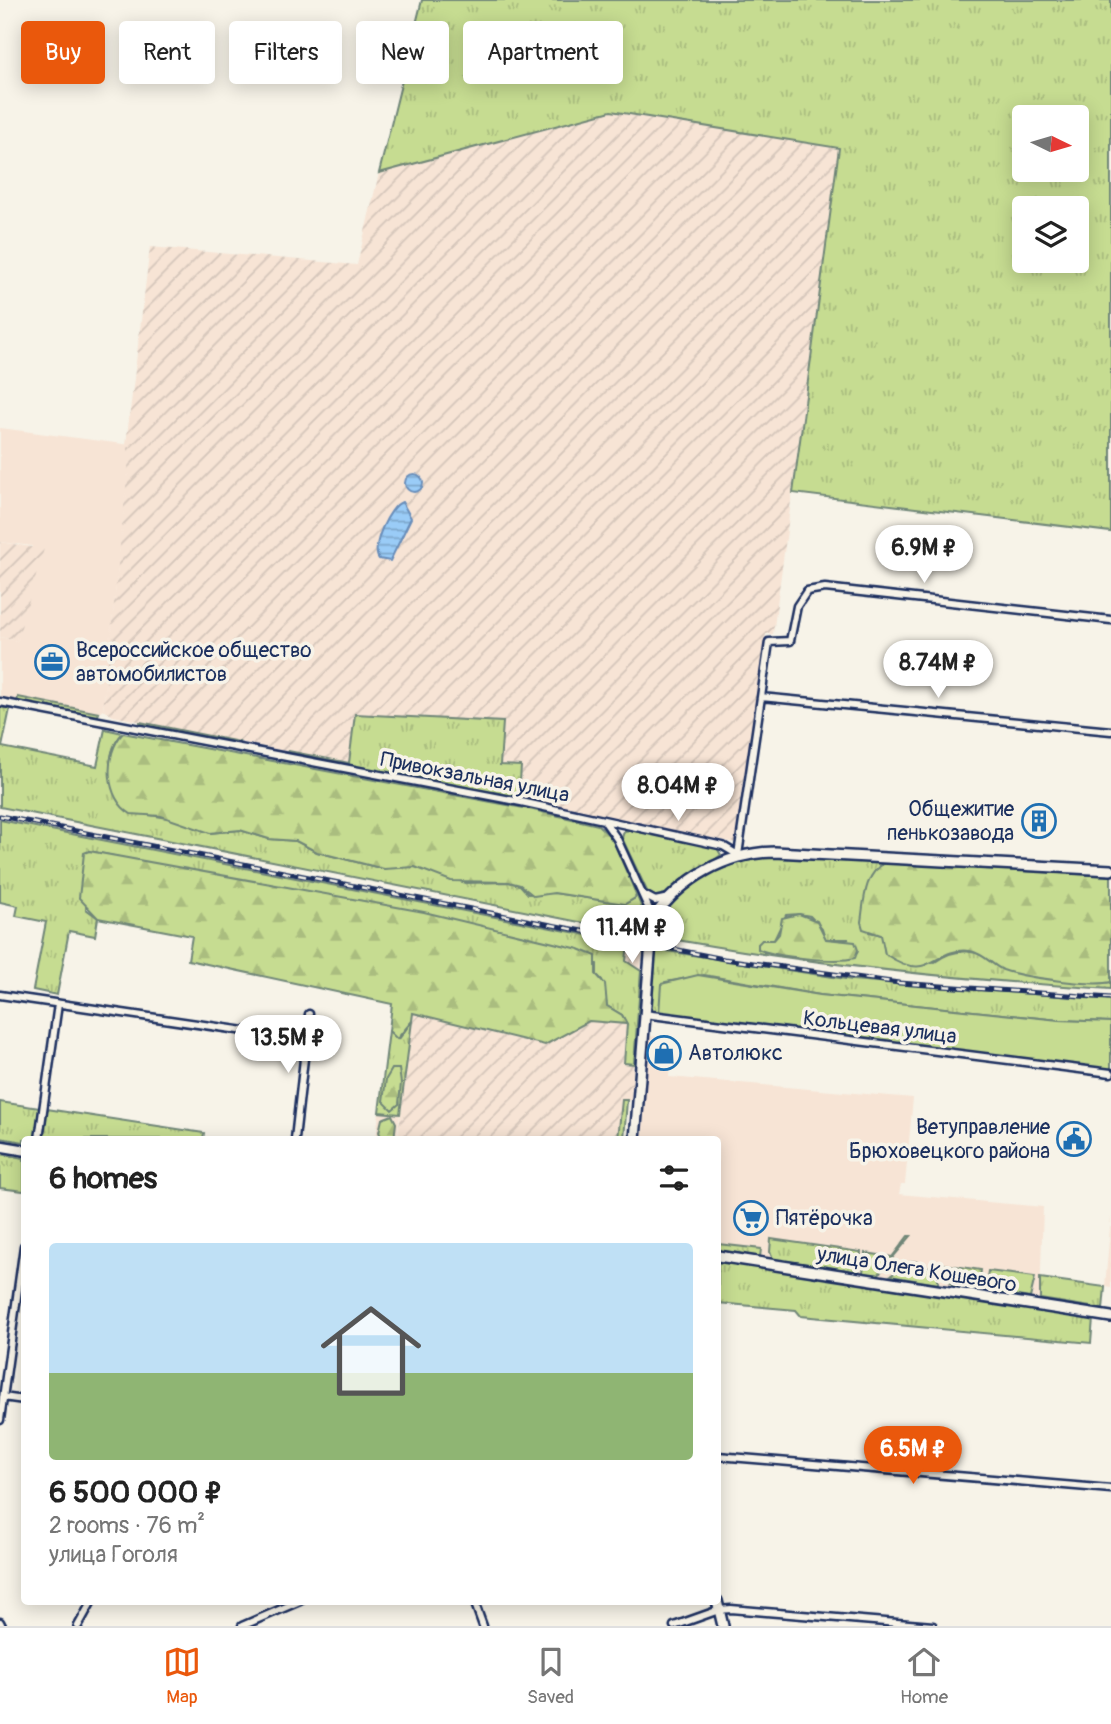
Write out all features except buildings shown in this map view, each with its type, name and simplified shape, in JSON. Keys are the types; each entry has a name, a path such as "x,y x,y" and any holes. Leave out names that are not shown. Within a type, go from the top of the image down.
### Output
{"main road":[{"name":"Привокзальная улица","path":"738,855 775,852 1111,870"},
{"path":"635,1136 653,918 670,897 710,868 738,855"},
{"path":"0,1146 21,1150"},
{"name":"улица Олега Кошевого","path":"721,1256 1111,1317"},
{"path":"718,1605 723,1626"}],"street":[{"path":"738,855 769,642 790,641 800,598 807,591 819,588 1111,620"},
{"path":"761,697 1111,731"},
{"name":"Привокзальная улица","path":"0,702 521,802 723,846 738,855"},
{"path":"605,822 617,839 653,918"},
{"path":"642,894 654,901 670,897"},
{"path":"0,995 306,1040"},
{"path":"40,1136 58,1004"},
{"path":"295,1136 309,1014"},
{"name":"Кольцевая улица","path":"644,1014 1111,1073"},
{"path":"0,1420 21,1268"},
{"path":"2,1400 21,1400"},
{"path":"721,1456 1111,1489"},
{"path":"78,1626 90,1605"},
{"path":"242,1626 291,1605"},
{"path":"475,1605 482,1626"},
{"path":"674,1626 718,1605 933,1626"}],"shaded area":[{"path":"611,111 839,148 773,634 766,634 736,843 348,767 348,764 113,716 103,710 129,458 126,444 150,247 357,265 379,173"},
{"path":"0,428 131,445 103,710 99,713 19,697 17,702 0,698 0,637 17,641 32,546 0,542"},
{"path":"0,542 44,549 17,641 0,637"},
{"path":"628,943 643,946 641,971 626,961"},
{"path":"413,1013 545,1045 589,1021 637,1024 631,1100 622,1100 618,1136 398,1136"},
{"path":"649,1036 672,1038 669,1077 913,1098 905,1184 901,1184 899,1194 1043,1207 1040,1299 721,1250 721,1136 642,1136"},
{"path":"379,1112 400,1114 397,1136 376,1136"},
{"path":"1111,1217 1111,1288 1105,1287"}],"green space":[{"path":"422,0 1111,0 1111,532 793,493 839,148 611,111 379,173 401,84 449,84 449,21 417,21"},
{"path":"18,697 99,713 96,720 17,702"},
{"path":"0,707 10,709 2,747 97,766 105,729 123,733 117,740 111,757 115,792 118,800 150,815 174,819 210,833 240,830 269,839 296,841 317,852 376,867 415,867 466,883 509,882 520,885 528,894 554,893 625,904 635,898 636,894 648,922 645,935 0,807"},
{"path":"355,714 503,722 500,765 521,766 519,798 287,755 288,751 349,763"},
{"path":"140,722 239,742 237,745 140,726"},
{"path":"123,733 529,809 598,825 612,838 636,894 635,898 625,904 554,893 534,896 520,885 509,882 451,881 415,867 384,869 317,852 296,841 269,839 240,830 210,833 161,816 131,814 116,798 110,776 112,752"},
{"path":"0,820 628,943 626,961 641,971 634,1064 624,1063 627,1024 622,1015 607,1006 602,980 597,975 597,964 199,873 89,851 86,909 98,918 95,936 69,931 57,995 33,990 46,922 16,916 18,906 0,902"},
{"path":"631,830 717,848 721,855 664,896 655,896 647,891 622,838 624,831"},
{"path":"89,851 424,912 579,949 596,956 596,974 605,984 607,1006 622,1015 627,1024 589,1021 545,1045 413,1013 412,1021 397,1039 389,1031 392,1004 188,960 192,936 98,918 79,898 84,853"},
{"path":"744,858 885,863 879,866 869,932 882,935 885,954 935,962 959,952 975,953 997,966 1111,982 1111,989 882,970 655,936 666,910 700,877","holes":["786,915 810,916 822,929 825,939 849,939 764,952 762,940 774,940"]},
{"path":"885,863 1111,876 1111,982 1073,982 1012,973 970,951 947,954 923,966 901,963 885,954 881,935 863,929 861,922 869,881"},
{"path":"799,914 817,921 826,939 855,942 858,950 855,958 806,958 758,949 762,940 774,940 779,934 782,918"},
{"path":"654,949 852,980 1111,1000 1111,1022 1059,1020 820,995 704,975 665,982 659,1014 650,1013"},
{"path":"698,975 820,995 1059,1020 1111,1022 1111,1071 659,1014 661,984"},
{"path":"412,1021 400,1114 379,1112 389,1031 399,1039"},
{"path":"392,1069 399,1069 401,1083 399,1104 392,1110 383,1101 386,1079"},
{"path":"622,1100 627,1100 624,1136 618,1136"},
{"path":"0,1102 40,1108 35,1136 21,1136 21,1142 0,1138"},
{"path":"47,1109 204,1133 204,1136 43,1136"},
{"path":"392,1115 396,1123 394,1136 381,1136 382,1119"},
{"path":"0,1154 21,1158 21,1191 0,1188"},
{"path":"908,1236 911,1236 878,1275 863,1273 865,1253 892,1257"},
{"path":"771,1239 861,1252 859,1272 773,1259 770,1252"},
{"path":"721,1244 761,1249 760,1257 721,1250"},
{"path":"721,1261 1093,1318 1091,1343 801,1316 796,1310 721,1303"},
{"path":"912,1261 923,1263 938,1274 938,1284 890,1276"},
{"path":"942,1264 981,1270 978,1290 953,1287"},
{"path":"988,1271 1035,1277 1030,1298 985,1291"},
{"path":"1040,1278 1105,1287 1103,1309 1040,1299"}],"water":[{"path":"410,474 418,474 423,483 421,490 410,492 405,487 405,479"},
{"path":"402,502 411,518 390,561 379,559 377,546 382,528 392,511"}],"railway":[{"path":"0,816 724,959 899,983 1111,998"}],"place":[{"name":"Всероссийское общество автомобилистов","path":"52,662"},
{"name":"Общежитие пенькозавода","path":"1039,821"},
{"name":"Автолюкс","path":"664,1053"},
{"name":"Ветуправление Брюховецкого района","path":"1074,1139"},
{"name":"Пятёрочка","path":"751,1218"}]}
